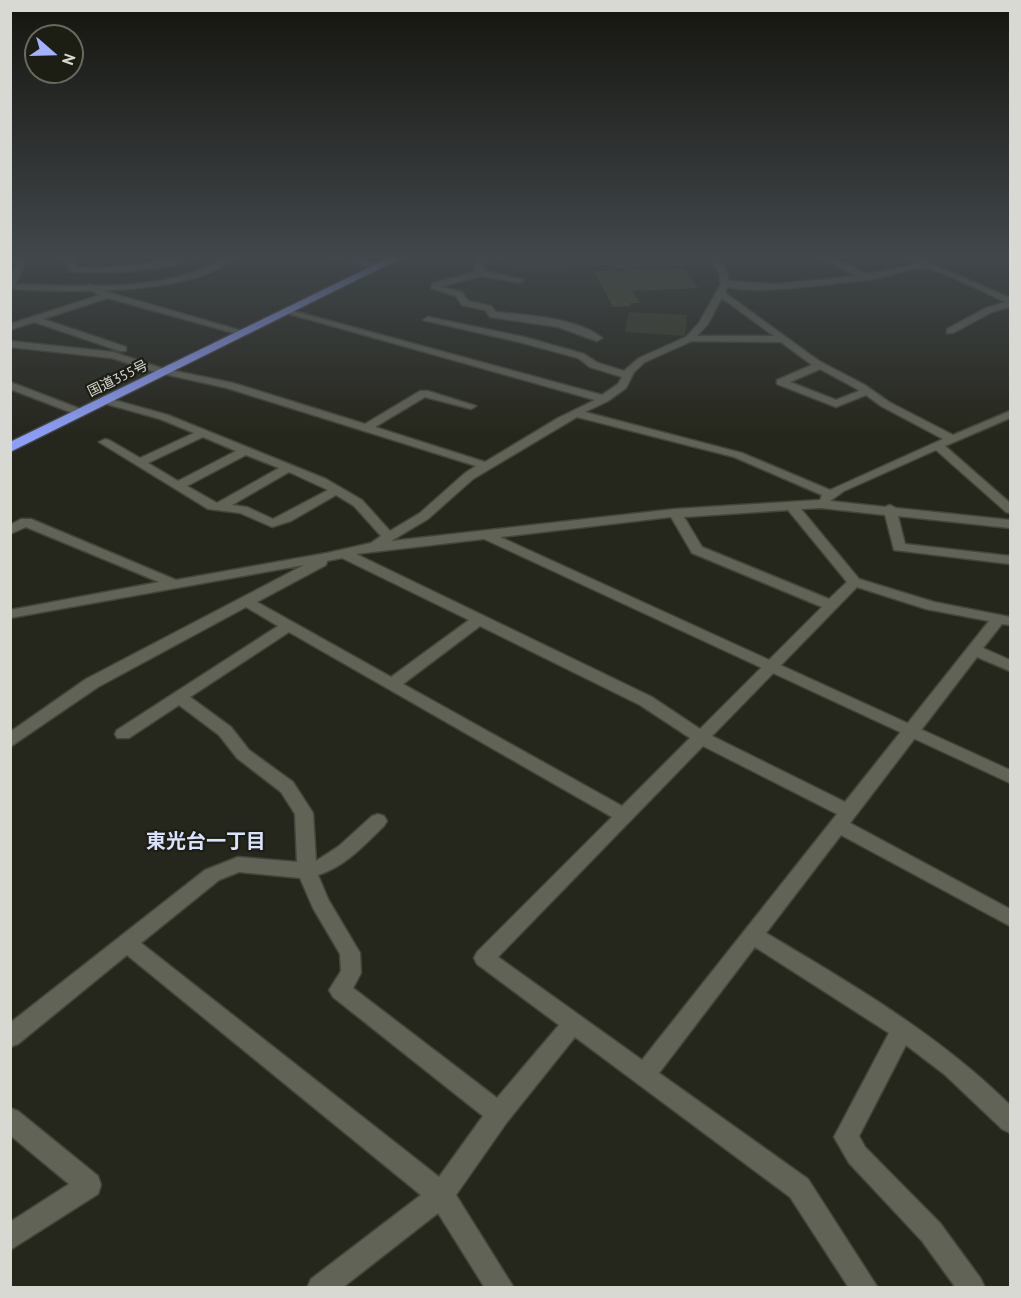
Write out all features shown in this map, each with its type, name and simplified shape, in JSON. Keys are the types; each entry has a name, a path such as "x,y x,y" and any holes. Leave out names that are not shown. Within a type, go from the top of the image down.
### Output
{"highway":[{"name":"国道355号","path":"10,448 277,317"}],"street":[{"path":"11,326 41,317"},
{"path":"185,317 244,333"},
{"path":"313,317 604,399"},
{"path":"525,317 581,331 597,338"},
{"path":"372,547 424,516 453,488 487,466 575,413 604,399 622,386 627,375 642,360 689,339 707,317"},
{"path":"757,317 820,365 867,391 885,404 954,440"},
{"path":"950,331 977,317"},
{"path":"33,319 128,351"},
{"path":"428,320 521,339 581,356 594,365 627,375"},
{"path":"689,339 784,339"},
{"path":"10,344 113,355 167,371 229,385 487,466"},
{"path":"820,365 781,382 836,404 867,391"},
{"path":"10,385 82,413"},
{"path":"368,427 424,393 471,406"},
{"path":"106,401 165,417 337,490 358,503 388,537"},
{"path":"575,413 738,455 825,499 1011,524"},
{"path":"10,614 345,554 372,547 675,513 790,505 825,499 954,440 992,420 1011,414"},
{"path":"139,463 202,433"},
{"path":"105,442 212,506 243,510 272,524 337,490"},
{"path":"938,446 1011,509"},
{"path":"177,486 246,450"},
{"path":"219,507 288,468"},
{"path":"790,505 854,582 931,606 1004,620"},
{"path":"890,509 900,547 1011,560"},
{"path":"675,513 697,550 830,605"},
{"path":"10,530 26,522 174,584"},
{"path":"487,535 914,730 1011,777"},
{"path":"345,554 646,701 700,736 1011,918"},
{"path":"10,741 92,683 311,569 328,557"},
{"path":"854,582 484,958 799,1188 865,1287"},
{"path":"247,602 623,815"},
{"path":"392,684 480,619"},
{"path":"643,1076 974,650 1004,620"},
{"path":"123,734 289,626"},
{"path":"974,650 1011,666"},
{"path":"179,697 225,732 243,753 287,787 304,813 307,871 320,902 350,953 351,973 340,990 499,1114"},
{"path":"10,1037 212,874 238,864 307,871 319,869 334,860 378,821"},
{"path":"753,936 903,1028 985,1094 1011,1121"},
{"path":"126,943 441,1195 501,1287"},
{"path":"320,1287 441,1195 499,1114 573,1024"},
{"path":"903,1028 846,1137 857,1155 931,1232 972,1287"},
{"path":"10,1119 89,1185 10,1237"}],"green space":[{"path":"628,317 687,317 685,336 625,332"}],"district":[{"name":"東光台一丁目","path":"206,842"}]}
